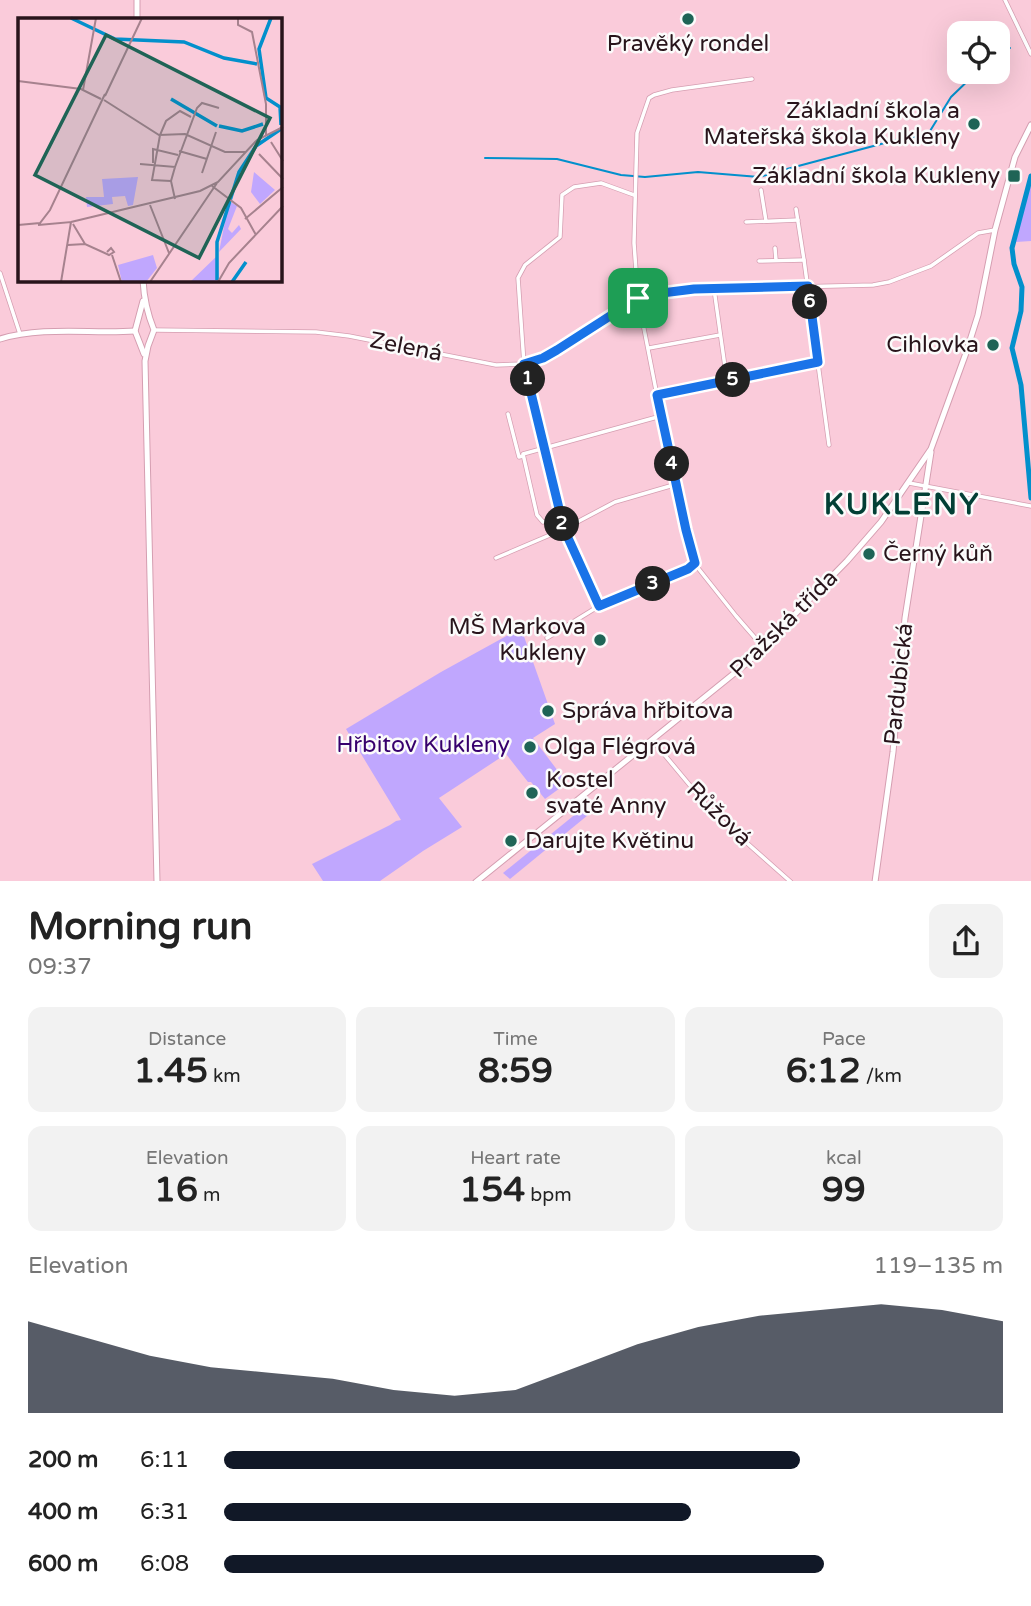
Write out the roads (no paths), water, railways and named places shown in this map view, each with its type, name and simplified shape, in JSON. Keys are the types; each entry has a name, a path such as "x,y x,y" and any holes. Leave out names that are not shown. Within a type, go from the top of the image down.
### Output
{"street":[{"path":"137,0 137,18"},
{"path":"1004,0 1031,54"},
{"path":"752,79 660,92 649,98 637,133 634,243 638,298 661,416 695,563 736,617 764,647"},
{"name":"Pražská třída","path":"476,881 653,741 764,647 867,539 909,483 931,449 966,353 978,315 995,230 1015,157 1031,125"},
{"path":"599,606 561,520 524,364 518,278 525,265 560,237 562,195 573,187 601,183 635,196"},
{"path":"761,190 766,221"},
{"path":"796,208 829,444"},
{"path":"746,222 798,220"},
{"name":"Zelená","path":"152,330 316,332 496,365 524,364 543,358 638,298 652,294 713,289 873,285 890,282 938,262 981,232 995,230"},
{"path":"775,248 776,260"},
{"path":"760,261 804,260"},
{"path":"0,273 20,334"},
{"path":"143,282 144,299 152,330 145,361 157,881"},
{"path":"713,289 727,381"},
{"path":"144,299 136,328 145,361"},
{"path":"0,339 20,334 136,328 144,321 152,330"},
{"path":"139,338 144,340 152,330"},
{"path":"649,348 720,335"},
{"path":"657,395 818,362"},
{"path":"508,414 519,457 661,416"},
{"name":"Pardubická","path":"876,881 893,752 906,615 931,449"},
{"path":"523,456 537,515 543,522 561,520"},
{"path":"496,558 564,529 615,502 676,481"},
{"path":"909,483 1030,505"},
{"path":"547,638 599,606 688,569 695,563"},
{"name":"Růžová","path":"653,741 713,813 791,881"}],"waterway":[{"path":"787,169 896,140 922,136 930,131 951,97 965,84"},
{"path":"485,158 557,159 621,175 645,177 698,172 759,177 783,171"},
{"path":"1031,176 1012,248 1022,287 1021,311 1012,348 1021,385 1031,498"}],"place":[{"name":"Pravěký rondel","path":"688,19"},
{"name":"Základní škola a Mateřská škola Kukleny","path":"974,124"},
{"name":"Základní škola Kukleny","path":"1014,176"},
{"name":"Cihlovka","path":"993,345"},
{"name":"Černý kůň","path":"869,554"},
{"name":"MŠ Markova Kukleny","path":"600,640"},
{"name":"Správa hřbitova","path":"548,711"},
{"name":"Olga Flégrová","path":"530,747"},
{"name":"Kostel svaté Anny","path":"532,793"},
{"name":"Darujte Květinu","path":"511,841"}],"district":[{"name":"KUKLENY","path":"902,504"}],"park label":[{"name":"Hřbitov Kukleny","path":"423,745"}]}
